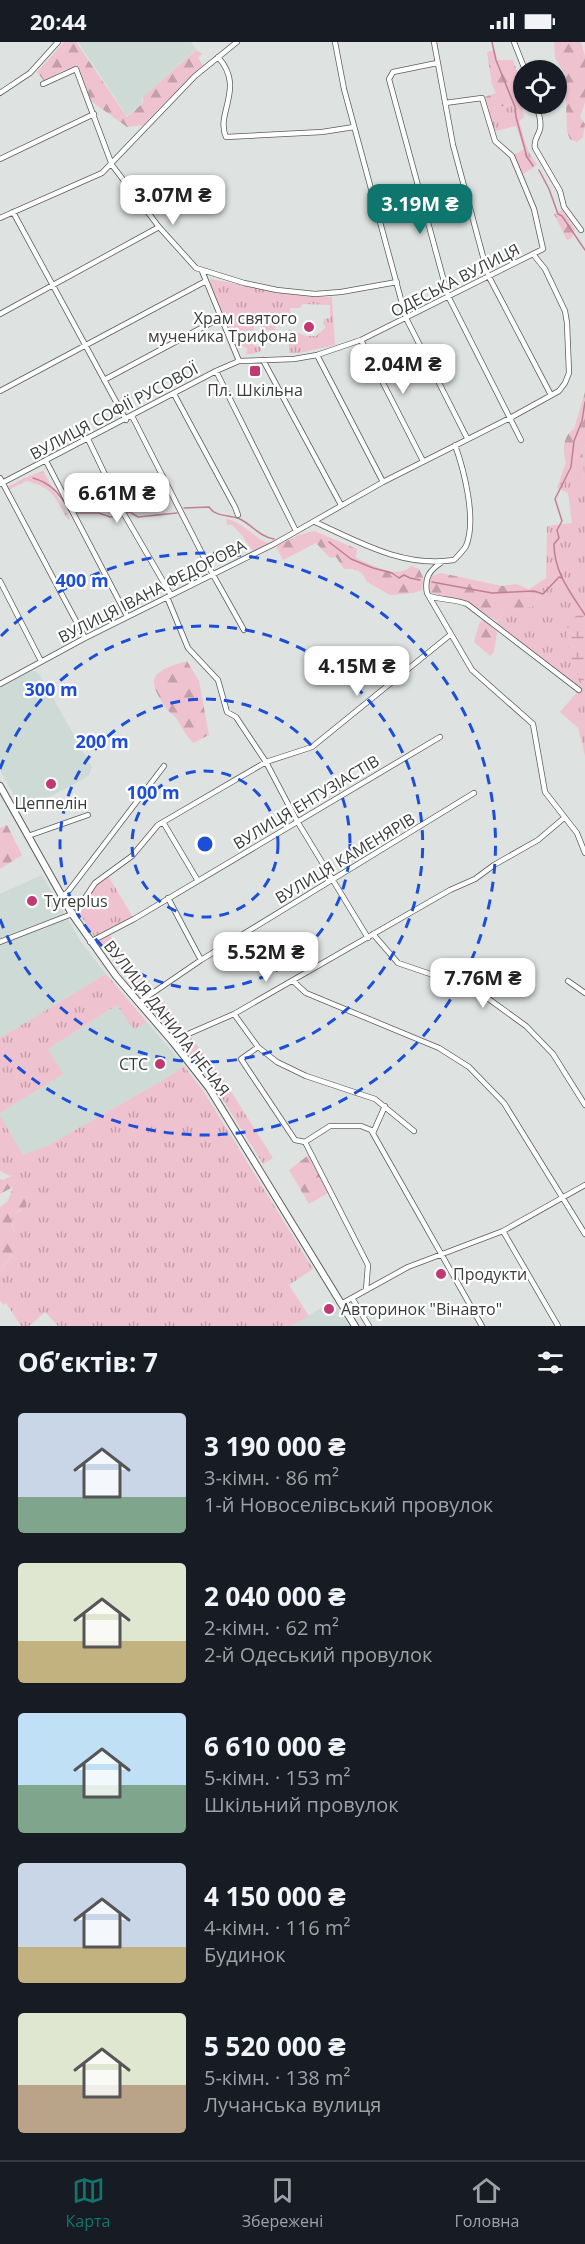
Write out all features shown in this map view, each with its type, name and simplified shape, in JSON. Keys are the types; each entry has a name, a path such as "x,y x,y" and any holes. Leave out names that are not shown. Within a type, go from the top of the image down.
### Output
{"main road":[{"name":"ВУЛИЦЯ ДАНИЛА НЕЧАЯ","path":"0,786 90,942 209,1088 355,1326"}],"street":[{"path":"0,93 30,73 58,42"},
{"path":"0,218 96,177 112,165 195,76 237,42"},
{"path":"335,42 340,73 406,318 467,438"},
{"path":"434,42 453,145 488,275 551,395 566,383 569,373 569,335 561,303 544,266 533,254"},
{"path":"514,42 521,60"},
{"path":"218,57 230,77 231,89 224,129 226,137 322,132 354,127"},
{"path":"437,63 393,72 389,79 448,296 521,440"},
{"path":"43,84 76,69 112,165 159,227 196,268 277,291 315,294 397,282"},
{"name":"ОДЕСЬКА ВУЛИЦЯ","path":"239,361 317,355 361,340 543,249 534,209 512,156 495,141 482,98 445,104"},
{"path":"0,159 94,114"},
{"path":"538,114 540,129 533,143 560,191 564,207 581,230"},
{"path":"14,212 126,420"},
{"path":"0,314 159,227"},
{"path":"202,271 239,361"},
{"path":"0,392 206,281"},
{"path":"104,380 220,318"},
{"path":"361,340 423,462"},
{"path":"317,355 382,482"},
{"path":"263,360 341,505"},
{"name":"ВУЛИЦЯ СОФІЇ РУСОВОЇ","path":"1,481 46,461 239,361"},
{"path":"216,371 296,531"},
{"path":"174,394 238,515"},
{"name":"ВУЛИЦЯ ІВАНА ФЕДОРОВА","path":"0,683 127,616 315,522 382,482 551,395"},
{"path":"132,416 212,573 244,630"},
{"path":"88,439 124,514 169,596 188,648 218,680 227,712 236,717 266,762 297,821 368,938"},
{"path":"315,522 383,553 417,562 454,560 465,548 470,516 465,476 455,445"},
{"path":"46,461 127,616"},
{"path":"1,481 85,638"},
{"path":"417,562 428,573"},
{"path":"442,562 428,573 426,585 429,596 472,670 531,721 545,792 577,833 585,853"},
{"path":"0,581 41,661"},
{"path":"429,596 466,604 579,690"},
{"path":"0,942 72,914 95,883 132,856 153,829 266,762 312,747 450,635"},
{"name":"ВУЛИЦЯ ЕНТУЗІАСТІВ","path":"90,942 441,737"},
{"path":"62,896 164,766"},
{"name":"ВУЛИЦЯ КАМЕНЯРІВ","path":"138,1003 201,960 474,793"},
{"path":"28,836 88,815"},
{"path":"172,1041 234,1014 450,890 476,879 494,865 538,840 564,818"},
{"path":"163,822 198,881"},
{"path":"168,898 201,960"},
{"path":"374,934 398,963 442,978 486,997 526,1026 549,1048 585,1105"},
{"path":"293,981 306,993 439,1048 469,1067 504,1102 585,1234"},
{"path":"568,981 585,993"},
{"path":"234,1014 258,1047 272,1059 291,1070 375,1099 414,1131"},
{"path":"258,1047 241,1059 295,1140 305,1142 330,1126 361,1126 373,1133 399,1183 482,1326"},
{"path":"373,1133 384,1106"},
{"path":"305,1142 368,1264 366,1290"},
{"path":"341,1304 408,1267 503,1231 585,1185"},
{"path":"503,1231 558,1326"},
{"path":"352,1298 369,1326"}],"shaded area":[{"path":"78,42 191,42 196,49 141,99 142,103 127,116"},
{"path":"35,671 40,675 92,767 89,775 82,780 49,797 20,807 0,770 0,686 24,672"},
{"path":"42,875 81,942 106,974 0,1038 0,894"},
{"path":"117,1005 134,1029 147,1022 184,1066 49,1145 22,1156 0,1113 62,1074 48,1049"},
{"name":"Авторинок \"Вінавто\"","path":"333,1301 349,1326 291,1326"}],"green space":[{"path":"64,42 76,42 127,117 143,103 143,97 196,50 202,54 198,58 203,65 143,125 127,127 91,101 78,67 62,71 44,81 37,72"},
{"path":"554,42 581,42 585,56 585,102 580,117 585,124 583,137 577,142 570,139 567,132 567,60 555,58"},
{"path":"495,50 497,60 513,60 513,87 508,90 513,104 486,109 482,98 496,93 492,85 487,52"},
{"path":"513,87 513,104 508,90"},
{"path":"513,104 513,114 523,114 524,118 519,121 528,151 537,165 520,176 512,156 524,149 516,126 492,132 486,109"},
{"path":"562,210 575,229 572,238 567,240 554,214"},
{"path":"210,279 278,292 332,297 335,345 289,353 289,329 306,336 316,336 326,327 323,324 324,319 330,318 330,305 302,304 300,308 290,308 291,321 286,318 281,325 275,326 275,330 262,330 261,326 254,325 254,330 250,332 253,345 261,347 261,351 246,354 247,348 241,346 238,340 231,338 209,285"},
{"path":"585,392 585,445 582,448 584,479 575,481 573,463 566,462 564,444 574,429"},
{"path":"585,445 585,756 578,728 560,712 578,691 495,625 504,611 534,606 540,594 529,589 546,578 547,526 572,523 568,493 557,488 566,462 573,462 584,479 582,448"},
{"path":"43,471 70,519 68,520 53,494 43,487 26,481 7,491 6,488 24,478"},
{"path":"226,519 237,523 268,543 286,534 286,537 254,553 241,534 232,525 227,525"},
{"path":"314,531 357,549 356,558 384,570 399,572 411,566 419,569 423,577 422,590 390,595 367,582 362,573 353,569 344,569 336,557 330,558 316,543 283,560 276,546"},
{"path":"441,573 502,586 516,584 540,594 534,606 504,611 497,621 458,598 443,597 430,592 428,584 432,576"},
{"path":"584,614 585,690 572,659 566,635 568,625 573,618"},
{"path":"483,619 497,632 494,651 490,656 474,642 479,624"},
{"path":"187,661 199,681 209,735 193,743 177,719 163,704 154,687 154,680 160,671"},
{"path":"7,825 22,855 0,869 0,828"},
{"path":"107,874 134,919 108,933 220,1074 273,1158 263,1164 212,1082 96,939 77,910 92,886"},
{"path":"106,974 147,1022 134,1030 117,1005 48,1049 63,1074 0,1113 0,1038"},
{"path":"184,1066 204,1092 313,1269 289,1285 309,1316 291,1326 58,1326 45,1312 29,1326 21,1326 6,1303 4,1305 0,1301 0,1271 12,1256 16,1235 11,1220 14,1213 22,1210 13,1175 10,1176 0,1171 0,1116 23,1155 49,1145"},
{"path":"311,1153 330,1192 309,1204 289,1170"},
{"path":"13,1175 22,1179 29,1195 25,1207 15,1213 12,1218 17,1238 16,1246 0,1271 0,1207 8,1201 13,1187 0,1194 0,1179 3,1180"}],"waterway":[{"path":"492,42 496,60 515,107 527,157 533,166"},
{"path":"539,170 558,214 562,216 585,250"},
{"path":"585,402 582,421 574,441 571,467 555,499 562,521 557,530 559,538 554,544 560,573 585,615"},
{"path":"33,478 54,490 69,510"},
{"path":"184,508 209,507 215,513 240,519 264,536 274,539"},
{"path":"127,513 130,512 138,517 177,513"},
{"path":"76,513 99,513 110,517 121,515"},
{"path":"329,542 351,559 392,573 399,578 404,575 420,580"},
{"path":"432,582 492,593 534,591 543,594 559,577 562,578"}],"place":[{"name":"Храм святого мученика Трифона","path":"309,327"},
{"name":"Пл. Шкільна","path":"255,371"},
{"name":"Цеппелін","path":"51,784"},
{"name":"Tyreplus","path":"32,901"},
{"name":"СТС","path":"160,1064"},
{"name":"Продукти","path":"441,1274"},
{"name":"Авторинок \"Вінавто\"","path":"329,1309"}]}
